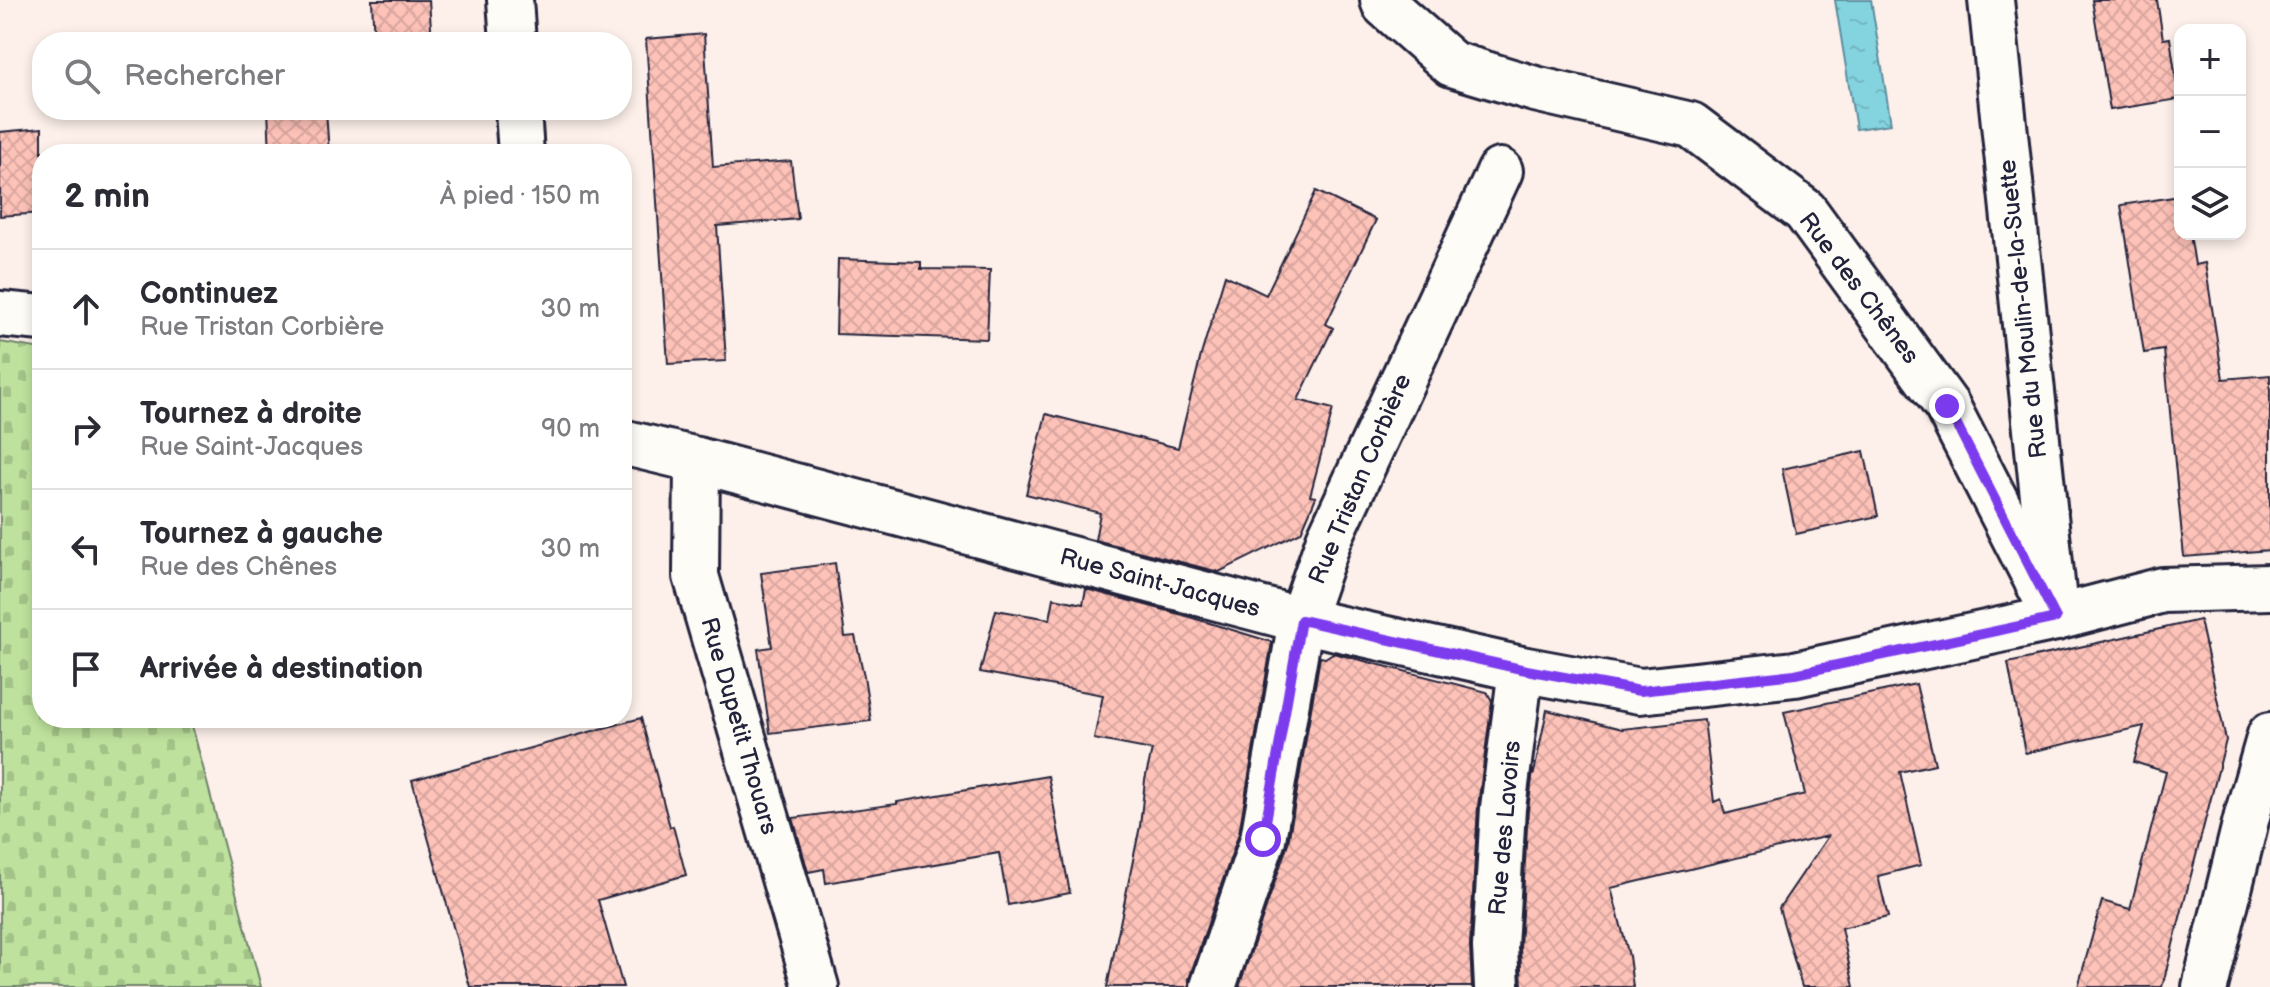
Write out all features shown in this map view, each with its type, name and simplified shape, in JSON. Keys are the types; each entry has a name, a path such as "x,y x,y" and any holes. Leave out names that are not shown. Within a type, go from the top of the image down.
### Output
{"street":[{"path":"510,0 512,32"},
{"name":"Rue des Chênes","path":"1383,0 1452,64 1535,89 1691,125 1805,211 1947,406 2056,618"},
{"name":"Rue du Moulin-de-la-Suette","path":"1991,0 2056,618"},
{"path":"519,120 520,144"},
{"name":"Rue Tristan Corbière","path":"1213,987 1263,839 1301,620 1329,539 1500,171"},
{"path":"0,314 32,317"},
{"name":"Rue Saint-Jacques","path":"632,444 1301,620 1521,669 1640,691 1795,674 2056,618 2163,590 2270,587"},
{"name":"Rue Dupetit Thouars","path":"697,460 696,576 816,987"},
{"name":"Rue des Lavoirs","path":"1497,987 1495,947 1503,808 1521,669"},
{"path":"2205,987 2270,735"}],"green space":[{"path":"0,342 32,347 32,728 193,728 261,987 0,987"}],"water":[{"path":"1835,0 1871,0 1891,124 1856,129"}],"building":[{"path":"372,0 429,0 431,32 374,32"},
{"path":"2092,0 2157,0 2163,39 2170,38 2174,100 2110,110"},
{"path":"704,34 713,167 791,161 798,219 717,226 726,361 668,364 646,39"},
{"path":"268,120 327,120 328,144 270,144"},
{"path":"42,128 42,144 32,144 32,214 0,216 0,132"},
{"path":"1316,191 1376,220 1326,324 1333,328 1298,400 1333,409 1310,496 1316,497 1301,532 1219,572 1095,540 1100,513 1026,494 1046,414 1178,448 1225,275 1266,295"},
{"path":"2174,197 2174,240 2191,240 2195,265 2205,263 2223,379 2270,375 2270,550 2184,557 2164,350 2144,353 2121,205"},
{"path":"838,259 921,262 921,269 990,270 987,339 836,334"},
{"path":"1864,451 1878,516 1796,534 1782,469"},
{"path":"835,563 845,637 855,636 871,721 770,733 758,649 772,647 761,573"},
{"path":"1086,589 1272,642 1239,833 1189,979 1189,987 1107,987 1152,750 1094,739 1103,695 980,672 996,610 1050,619 1054,598 1083,604"},
{"path":"2200,620 2226,740 2162,987 2078,987 2102,901 2130,909 2166,772 2134,762 2144,726 2025,753 2008,663"},
{"path":"1333,653 1487,692 1492,701 1478,806 1470,946 1472,987 1239,987 1288,843 1320,657 1325,658"},
{"path":"1916,684 1935,764 1900,772 1921,865 1878,876 1888,917 1841,928 1854,987 1802,987 1779,908 1828,836 1611,888 1629,956 1633,987 1522,987 1520,947 1528,810 1547,710 1622,729 1704,720 1714,802 1721,799 1725,814 1805,794 1784,712"},
{"path":"641,718 686,875 598,900 623,987 470,987 412,780 604,728 632,728 632,720"},
{"path":"1048,776 1070,893 1008,905 999,853 826,883 824,869 808,872 793,818 897,804"}],"route":[{"path":"1263,839 1301,620 1521,669 1640,691 1795,674 2056,618 1947,406"}]}
